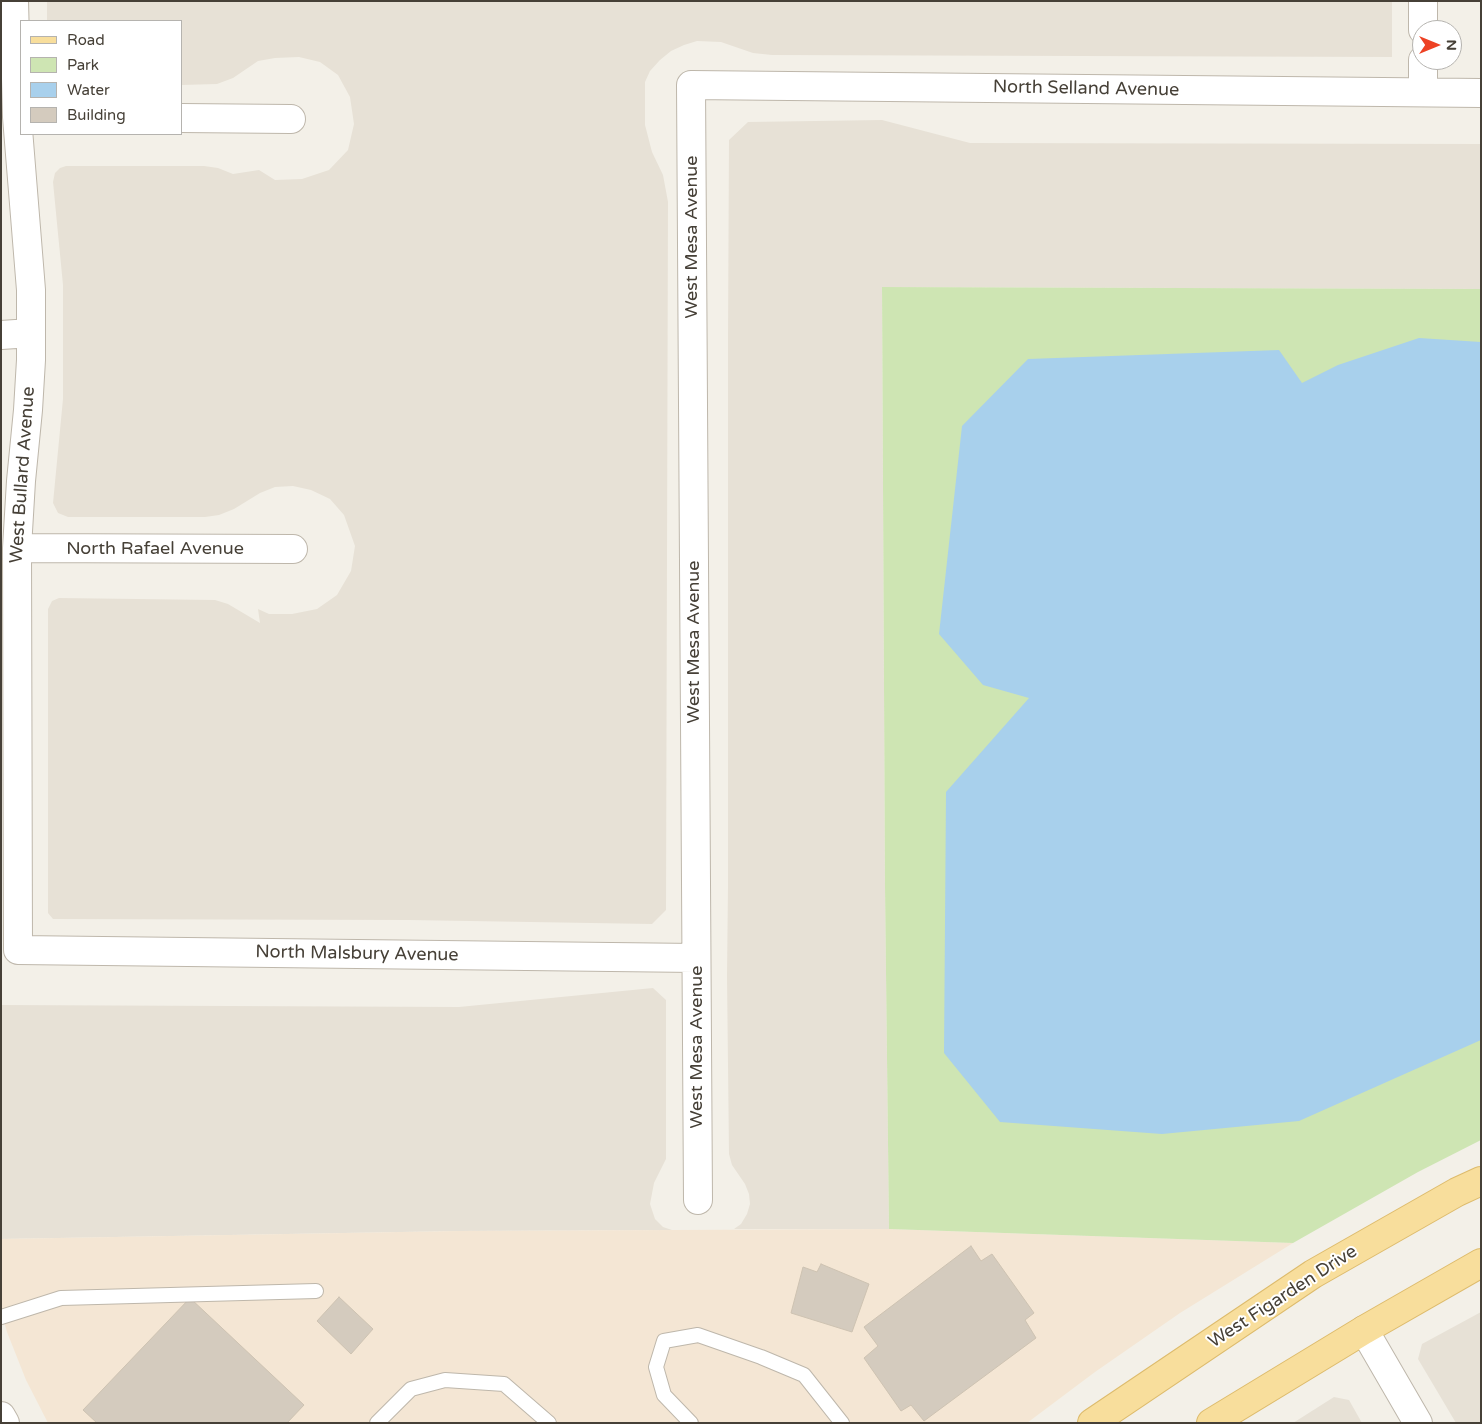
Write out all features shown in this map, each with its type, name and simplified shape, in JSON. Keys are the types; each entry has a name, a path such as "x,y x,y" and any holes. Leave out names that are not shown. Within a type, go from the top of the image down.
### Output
{"main road":[{"name":"West Figarden Drive","path":"1092,1423 1313,1274 1458,1192 1481,1181"},
{"path":"1211,1423 1364,1330 1481,1263"}],"street":[{"name":"West Bullard Avenue","path":"14,1 20,131"},
{"path":"1423,1 1423,20"},
{"path":"1423,70 1423,92"},
{"name":"North Selland Avenue","path":"691,85 1481,93"},
{"name":"West Mesa Avenue","path":"691,85 698,1200"},
{"path":"182,118 291,119"},
{"name":"West Bullard Avenue","path":"18,950 17,548 28,410 31,333 31,290 20,135"},
{"path":"1,335 31,333"},
{"name":"North Rafael Avenue","path":"17,548 293,549"},
{"name":"North Malsbury Avenue","path":"18,950 696,958"},
{"path":"1364,1330 1418,1423"},
{"path":"1,1416 5,1423"}],"lane":[{"path":"1,1317 61,1298 316,1291"},
{"path":"692,1423 664,1394 656,1368 664,1341 698,1335 761,1356 804,1375 842,1423"},
{"path":"377,1423 411,1389 445,1380 504,1384 549,1423"}],"shaded area":[{"path":"47,1 1392,1 1392,57 772,55 753,53 721,42 697,41 671,51 650,71 645,82 645,125 652,152 663,175 668,202 666,910 652,924 409,920 53,919 48,913 48,609 52,601 59,598 215,600 228,604 260,623 258,609 269,614 292,614 317,609 337,595 351,571 355,546 344,515 330,499 311,490 293,486 275,487 260,493 234,509 219,515 205,517 68,517 58,513 53,503 63,399 63,285 53,182 55,173 60,168 66,166 204,166 218,168 233,174 259,170 275,180 302,179 329,170 348,150 354,124 350,97 338,75 320,62 299,57 275,58 258,61 233,78 217,84 182,85 182,20 47,20"},
{"path":"882,120 970,143 1481,144 1481,289 882,287 889,1229 734,1229 741,1224 750,1204 745,1184 732,1165 729,1154 727,976 729,140 748,122"},
{"path":"653,988 666,1000 666,1159 654,1183 650,1204 655,1219 663,1227 672,1230 459,1231 1,1239 1,1005 459,1007"},
{"path":"889,1229 1293,1243 1180,1313 1095,1372 1027,1423 48,1423 26,1380 7,1332 1,1311 1,1239 459,1231"},
{"path":"1481,1312 1481,1423 1456,1423 1418,1359 1422,1344"},
{"path":"1334,1397 1349,1400 1362,1423 1293,1423"}],"green space":[{"path":"882,287 1481,289 1481,1140 1418,1172 1293,1243 889,1229"}],"water":[{"path":"1419,338 1481,342 1481,1040 1299,1121 1162,1134 1000,1122 944,1053 946,792 1029,698 983,685 939,634 962,426 1028,359 1279,350 1302,383 1338,365"}],"building":[{"path":"971,1246 981,1261 992,1254 1034,1313 1025,1320 1036,1338 924,1421 911,1405 901,1411 864,1358 878,1346 864,1327"},
{"path":"821,1264 869,1284 852,1332 791,1313 803,1267 817,1272"},
{"path":"339,1297 373,1329 351,1354 317,1321"},
{"path":"190,1298 304,1405 287,1423 97,1423 83,1410"}]}
